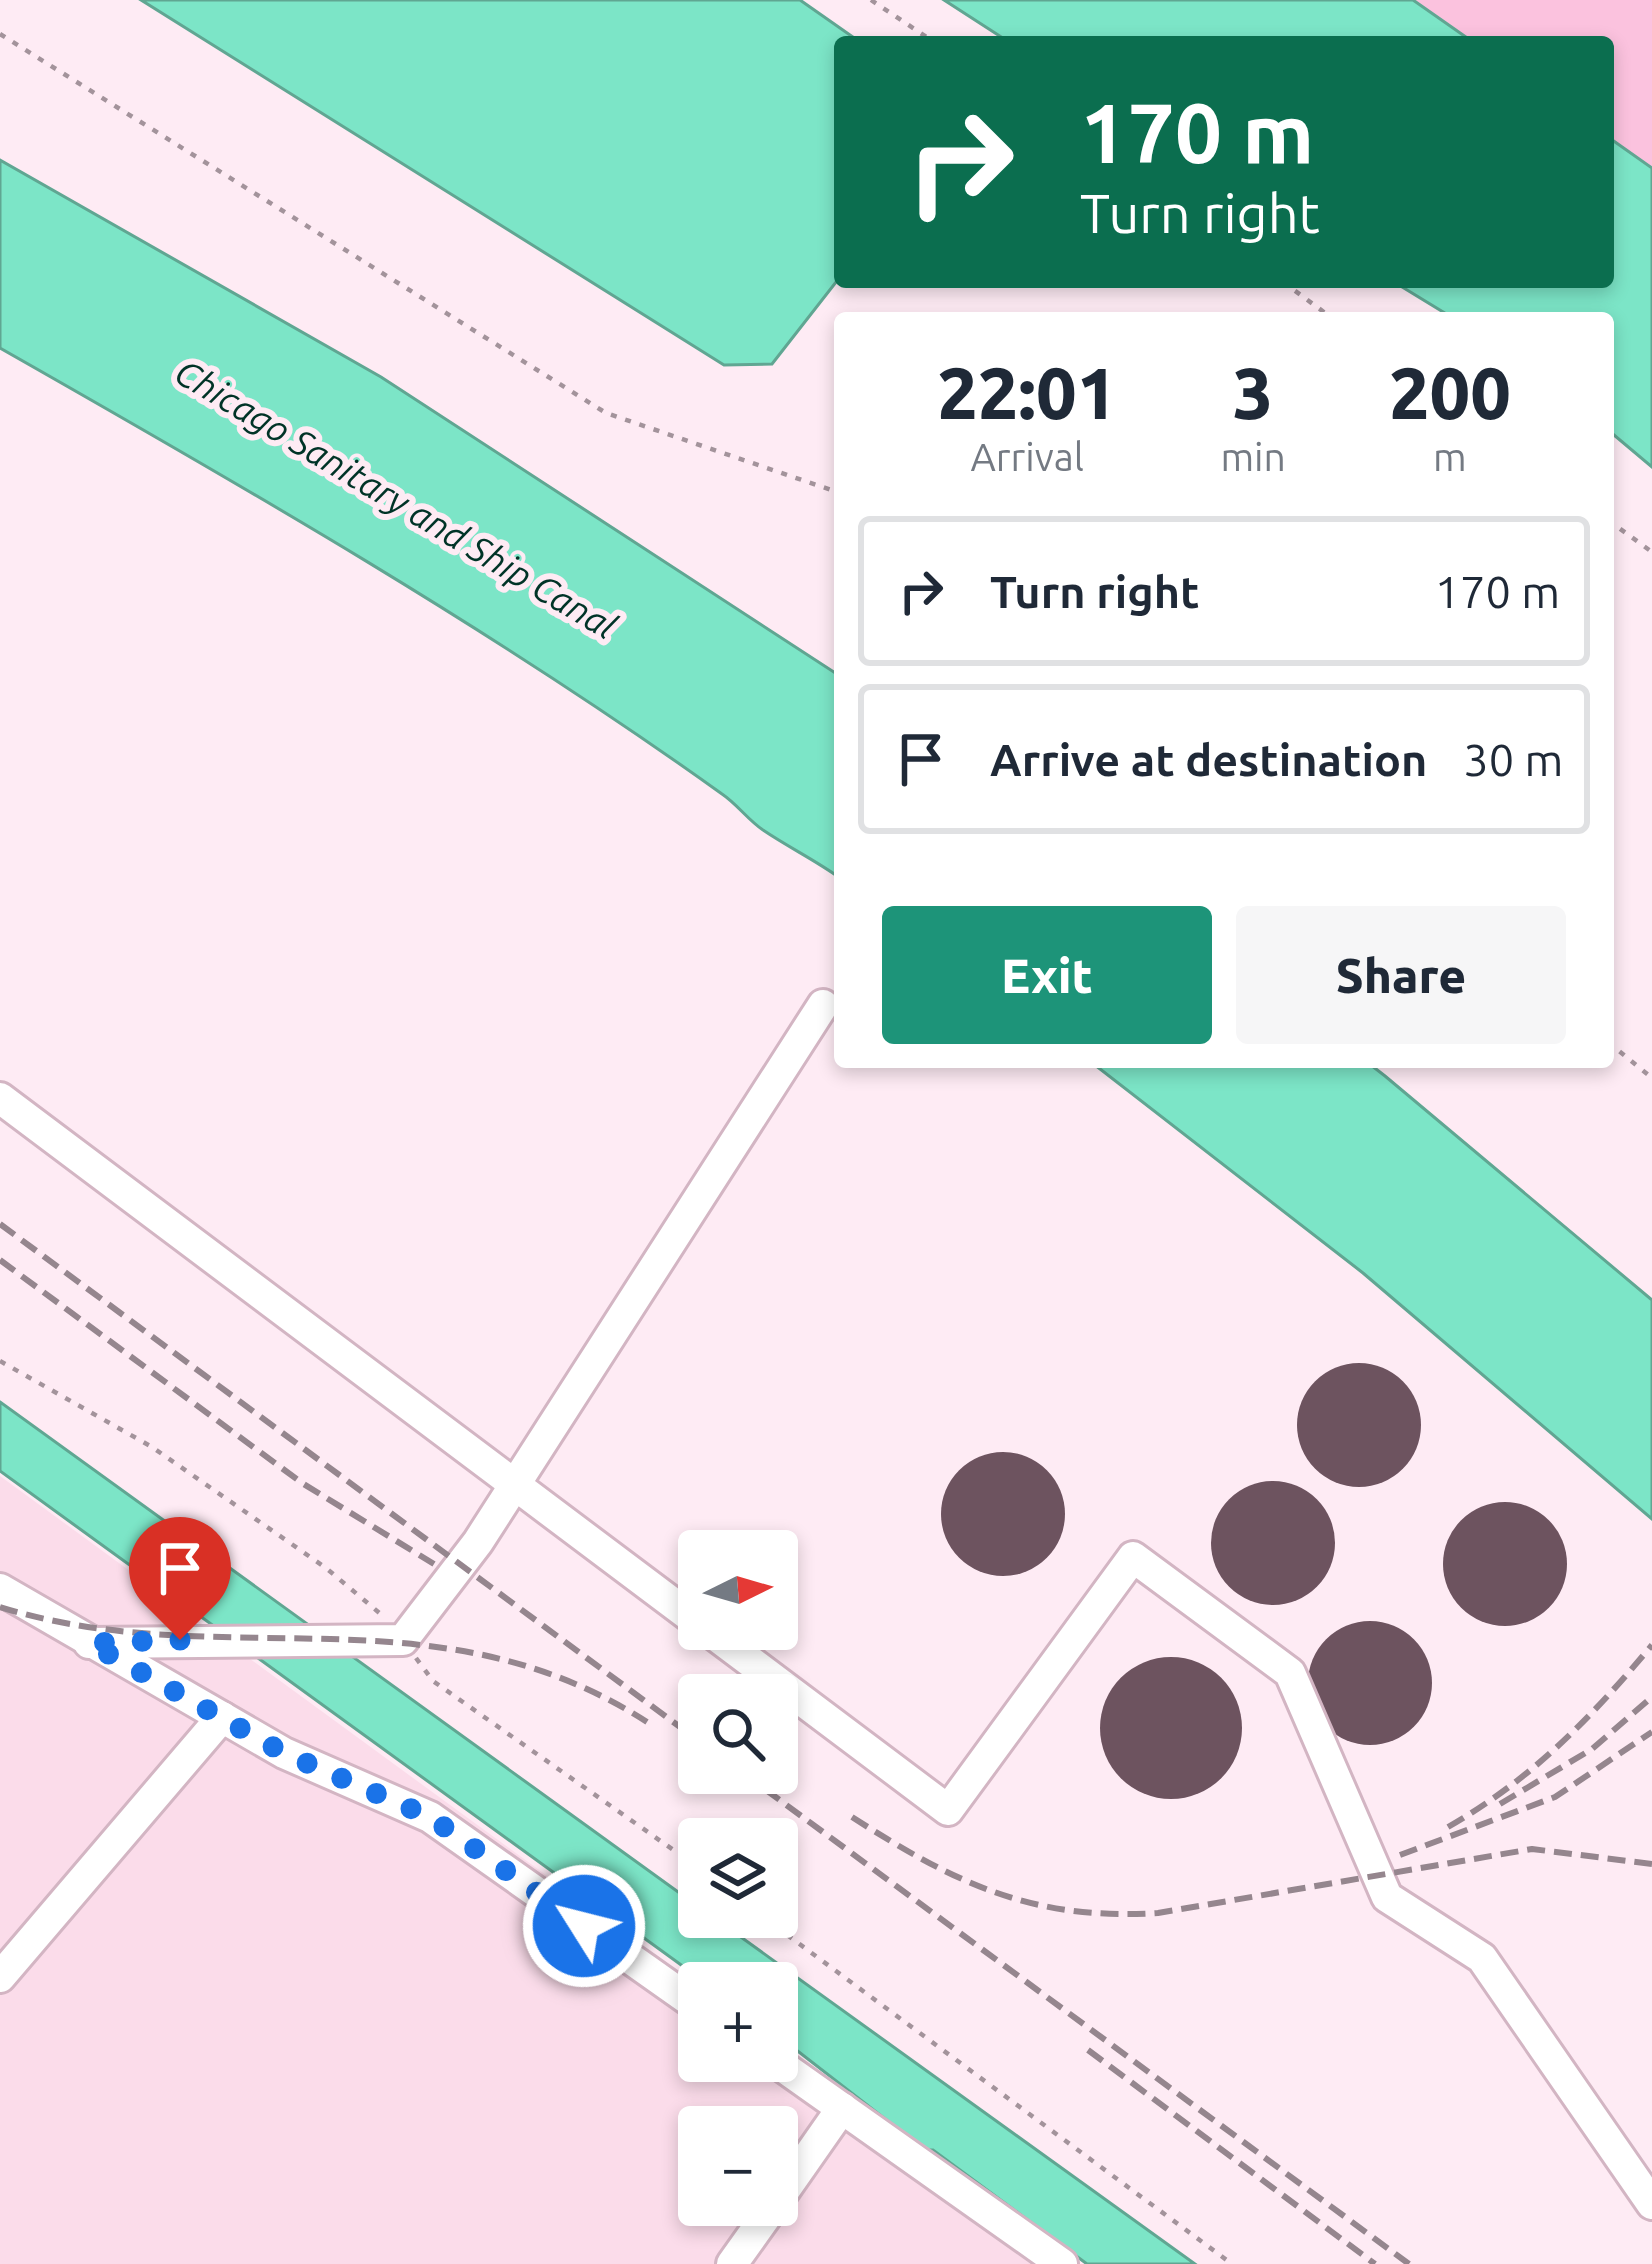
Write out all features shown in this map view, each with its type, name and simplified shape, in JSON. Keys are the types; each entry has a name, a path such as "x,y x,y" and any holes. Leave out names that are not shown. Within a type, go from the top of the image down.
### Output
{"lane":[{"path":"89,1643 389,1641 514,1484 823,1005"},
{"path":"0,1098 678,1607"},
{"path":"735,1650 948,1810 1133,1557 1290,1673 1388,1897 1482,1958 1652,2204"},
{"path":"0,1589 284,1753 430,1817 678,1992"},
{"path":"0,1977 222,1718"},
{"path":"798,2077 1062,2264"},
{"path":"798,2171 842,2108"},
{"path":"732,2264 759,2226"}],"path":[{"path":"871,0 925,36"},
{"path":"0,34 606,413 834,491"},
{"path":"1291,288 1324,312"},
{"path":"1614,524 1652,552"},
{"path":"1614,1047 1652,1078"},
{"path":"0,1360 152,1447 359,1593 389,1641 433,1681 678,1853"},
{"path":"791,1938 1232,2264"}],"shaded area":[{"path":"1413,0 1652,0 1652,168 1614,141 1614,36 1464,36"},
{"path":"0,1476 678,1972 678,2082 798,2082 798,2060 1075,2264 0,2264"}],"water":[{"path":"141,0 800,0 851,36 834,36 834,285 772,364 724,365"},
{"path":"944,0 1413,0 1464,36 1000,36"},
{"path":"1614,141 1652,168 1652,467 1614,435 1614,312 1443,312 1404,288 1614,288"},
{"name":"Chicago Sanitary and Ship Canal","path":"0,160 381,377 834,672 834,874 763,830 727,798 636,734 458,618 0,348"},
{"path":"1099,1068 1375,1068 1385,1076 1652,1300 1652,1519 1363,1273"},
{"path":"0,1402 678,1892 678,1938 742,1938 776,1962 678,1963 0,1471"},
{"path":"798,1978 1195,2264 1087,2264 933,2150 925,2150 798,2051"}],"building":[{"path":"1359,1363 1383,1368 1403,1381 1416,1401 1421,1425 1416,1449 1403,1469 1383,1482 1359,1487 1335,1482 1315,1469 1302,1449 1297,1425 1302,1401 1315,1381 1335,1368"},
{"path":"1003,1452 1027,1457 1047,1470 1060,1490 1065,1514 1060,1538 1047,1558 1027,1571 1003,1576 979,1571 959,1558 946,1538 941,1514 946,1490 959,1470 979,1457"},
{"path":"1273,1481 1297,1486 1317,1499 1330,1519 1335,1543 1330,1567 1317,1587 1297,1600 1273,1605 1249,1600 1229,1587 1216,1567 1211,1543 1216,1519 1229,1499 1249,1486"},
{"path":"1505,1502 1529,1507 1549,1520 1562,1540 1567,1564 1562,1588 1549,1608 1529,1621 1505,1626 1481,1621 1461,1608 1448,1588 1443,1564 1448,1540 1461,1520 1481,1507"},
{"path":"1370,1621 1394,1626 1414,1639 1427,1659 1432,1683 1427,1707 1414,1727 1394,1740 1370,1745 1346,1740 1326,1727 1313,1707 1308,1683 1313,1659 1326,1639 1346,1626"},
{"path":"1171,1657 1198,1662 1221,1678 1237,1701 1242,1728 1237,1755 1221,1778 1198,1794 1171,1799 1144,1794 1121,1778 1105,1755 1100,1728 1105,1701 1121,1678 1144,1662"}],"railway":[{"path":"0,1224 678,1725"},
{"path":"0,1260 302,1483 434,1564"},
{"path":"0,1607 83,1626 165,1635 407,1644 487,1656 567,1681 647,1722"},
{"path":"1448,1827 1507,1789 1559,1745 1652,1645"},
{"path":"1500,1804 1592,1749 1652,1697"},
{"path":"1400,1855 1555,1797 1652,1732"},
{"path":"771,1794 1409,2264"},
{"path":"852,1817 926,1861 996,1893 1033,1904 1113,1914 1158,1913 1532,1849 1652,1864"},
{"path":"1088,2050 1375,2264"}],"route":[{"path":"180,1640 89,1643 284,1753 430,1817 584,1926"}]}
